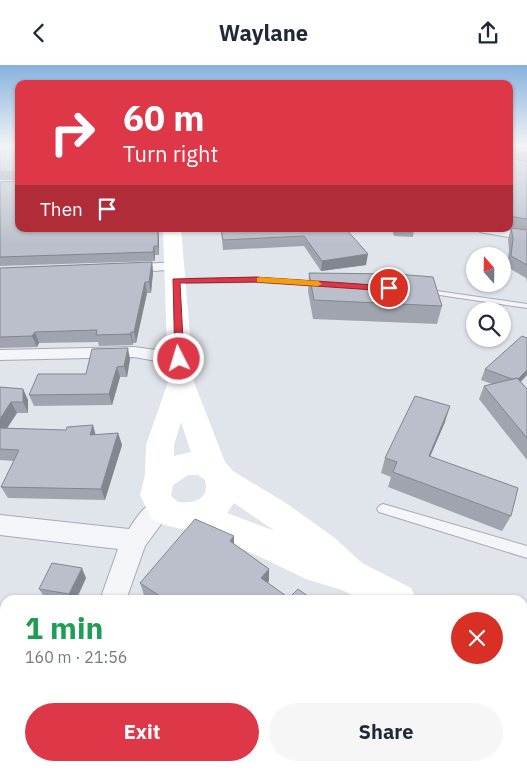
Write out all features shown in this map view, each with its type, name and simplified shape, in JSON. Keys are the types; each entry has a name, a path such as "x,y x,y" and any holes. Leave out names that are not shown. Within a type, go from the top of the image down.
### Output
{"street":[{"path":"172,232 180,371 201,440 223,490 219,501 210,510 184,517 171,514 160,493 160,447 180,371"},
{"path":"503,232 527,236"},
{"path":"111,269 176,273"},
{"path":"0,355 134,352 180,371"},
{"path":"115,595 134,540 150,516 168,470 179,465 191,463 203,464 275,513 324,550 349,575"},
{"path":"197,515 268,543 318,567 349,575 388,595"},
{"path":"0,525 134,540"}],"lane":[{"path":"176,273 332,285"},
{"path":"421,290 527,306"},
{"path":"383,509 527,552"}],"building":[{"path":"513,178 527,178 527,219 513,217"},
{"path":"15,181 15,232 158,232 158,246 154,246 153,252 0,257 0,182"},
{"path":"513,228 527,230 527,265 511,256"},
{"path":"222,232 349,232 368,254 322,261 304,236 223,240"},
{"path":"152,262 149,282 145,282 134,332 130,334 96,335 97,330 35,332 32,336 0,337 0,268"},
{"path":"309,273 397,274 433,277 442,306 314,300"},
{"path":"522,336 527,338 527,370 518,379 512,379 485,369 511,347"},
{"path":"128,348 124,366 117,367 109,394 29,395 38,374 86,374 92,349"},
{"path":"517,378 527,389 527,438 484,386"},
{"path":"0,387 23,389 23,402 11,402 0,419"},
{"path":"415,396 450,406 429,456 518,488 511,516 393,472 397,462 385,458"},
{"path":"93,425 90,435 118,433 101,489 1,487 19,450 0,449 0,428 66,430 67,427"},
{"path":"195,519 234,536 230,541 269,569 261,578 285,595 158,595 140,583"},
{"path":"52,563 82,568 69,594 39,589"},
{"path":"298,589 306,595 292,595"}],"slow traffic":[{"path":"260,280 318,284"}],"route":[{"path":"179,359 176,281 256,280 389,288"}]}
